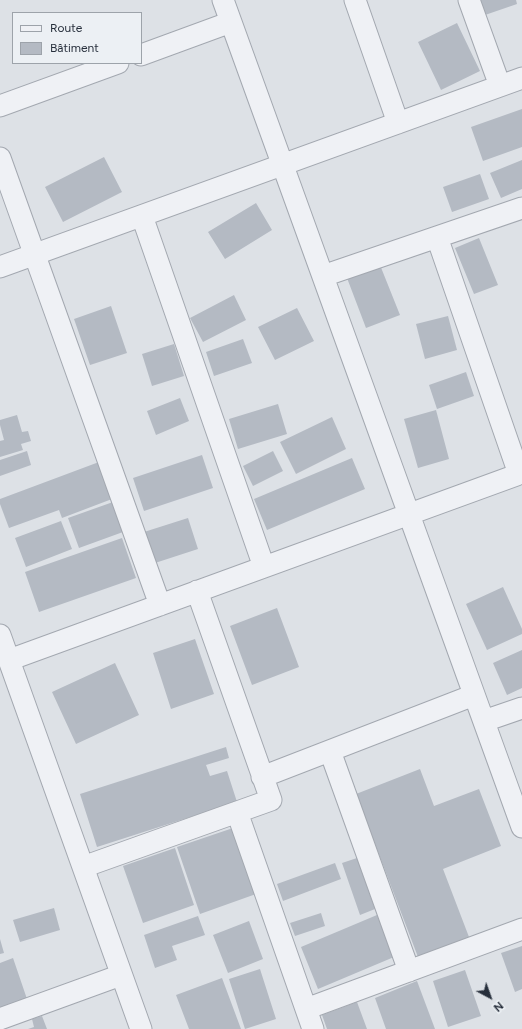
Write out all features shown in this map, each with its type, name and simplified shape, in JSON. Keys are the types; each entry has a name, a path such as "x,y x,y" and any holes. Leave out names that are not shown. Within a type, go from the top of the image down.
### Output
{"street":[{"path":"223,0 522,827"},
{"path":"355,0 398,123"},
{"path":"469,0 500,86"},
{"path":"142,55 231,22"},
{"path":"0,106 115,64"},
{"path":"0,267 522,78"},
{"path":"0,158 160,605"},
{"path":"323,276 522,208"},
{"path":"142,216 264,567"},
{"path":"9,660 520,474 437,237"},
{"path":"83,867 270,800 197,591"},
{"path":"0,635 141,1029"},
{"path":"262,777 474,695"},
{"path":"484,722 522,708"},
{"path":"330,751 409,971"},
{"path":"237,812 313,1029"},
{"path":"306,1009 522,929"},
{"path":"0,1019 121,974"}],"building":[{"path":"480,0 516,0 517,4 485,15"},
{"path":"457,23 480,71 441,90 418,42"},
{"path":"522,109 522,147 483,161 471,127"},
{"path":"104,157 122,192 63,222 45,187"},
{"path":"522,160 522,189 501,198 490,173"},
{"path":"480,174 489,199 452,212 443,187"},
{"path":"256,203 272,230 225,259 208,232"},
{"path":"479,238 498,285 474,294 455,248"},
{"path":"380,265 400,315 366,328 347,278"},
{"path":"234,295 246,320 203,342 190,318"},
{"path":"111,306 127,353 90,365 74,319"},
{"path":"297,308 314,341 275,360 258,327"},
{"path":"448,316 457,350 425,359 416,324"},
{"path":"243,339 252,363 214,376 206,352"},
{"path":"174,344 184,376 152,386 142,354"},
{"path":"466,372 474,396 437,409 429,385"},
{"path":"180,398 189,421 156,435 147,411"},
{"path":"278,404 287,434 238,449 229,419"},
{"path":"436,410 449,459 418,468 404,419"},
{"path":"17,415 22,432 28,431 31,441 21,444 23,450 0,457 0,441 4,440 0,420"},
{"path":"332,417 346,449 296,474 280,442"},
{"path":"27,451 31,465 0,476 0,460"},
{"path":"273,451 283,471 253,486 243,466"},
{"path":"202,455 213,488 144,511 133,478"},
{"path":"352,458 365,489 267,530 254,499"},
{"path":"99,462 112,499 62,518 59,510 9,528 0,504 0,499"},
{"path":"113,502 123,532 79,548 68,518"},
{"path":"188,518 198,549 155,563 144,532"},
{"path":"61,521 72,549 26,567 15,538"},
{"path":"122,538 136,578 39,612 25,572"},
{"path":"503,587 522,629 522,634 487,650 466,604"},
{"path":"277,608 299,667 252,685 230,626"},
{"path":"195,639 214,694 171,709 153,653"},
{"path":"522,650 522,688 507,695 493,663"},
{"path":"115,663 139,715 76,744 52,692"},
{"path":"226,747 229,758 206,765 210,776 227,771 237,802 97,847 80,794"},
{"path":"420,769 434,806 479,789 501,846 443,869 469,937 418,957 356,794"},
{"path":"233,828 256,894 200,914 177,847"},
{"path":"175,848 194,905 143,923 123,866"},
{"path":"357,858 375,909 360,915 342,863"},
{"path":"335,863 341,879 283,901 277,884"},
{"path":"54,908 60,930 20,942 13,920"},
{"path":"321,913 325,926 295,936 290,923"},
{"path":"377,915 394,957 318,989 301,947"},
{"path":"198,916 205,935 172,946 177,960 155,968 144,935"},
{"path":"249,921 263,959 228,973 213,935"},
{"path":"0,939 4,953 0,954"},
{"path":"522,946 522,989 515,992 501,953"},
{"path":"13,958 27,999 0,1009 0,963"},
{"path":"260,969 276,1019 245,1029 229,979"},
{"path":"465,970 481,1016 448,1027 433,981"},
{"path":"222,978 241,1029 189,1029 176,995"},
{"path":"417,981 435,1029 386,1029 375,998"},
{"path":"357,1002 367,1029 327,1029 322,1015"},
{"path":"42,1016 47,1029 28,1029 34,1027 32,1019"}]}
